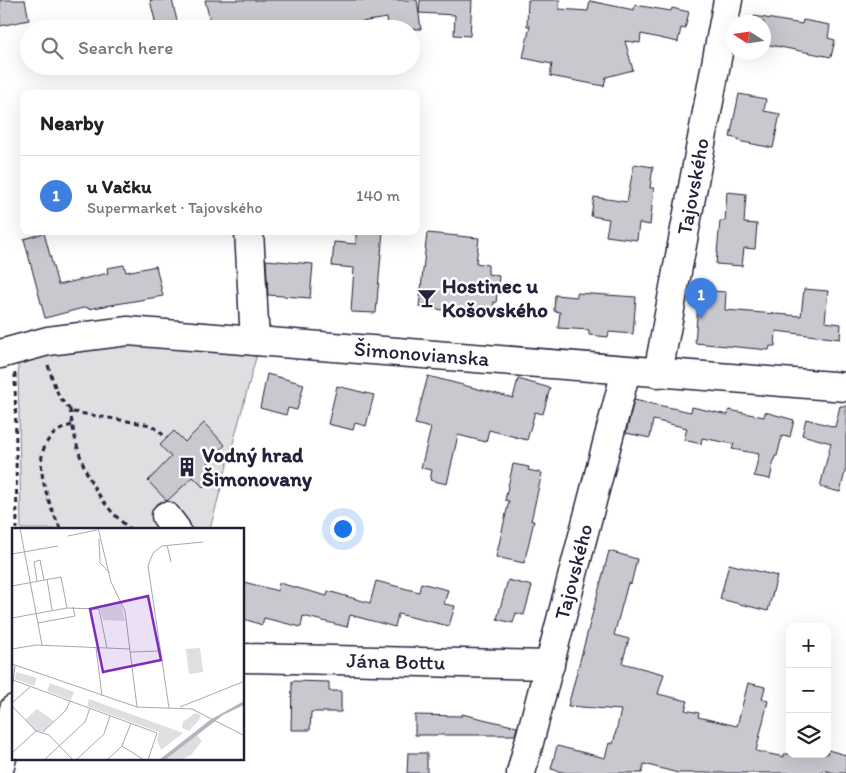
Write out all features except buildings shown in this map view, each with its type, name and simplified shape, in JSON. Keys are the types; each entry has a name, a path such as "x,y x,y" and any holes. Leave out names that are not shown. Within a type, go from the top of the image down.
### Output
{"street":[{"name":"Tajovského","path":"658,373 728,0"},
{"path":"249,235 255,341"},
{"name":"Šimonovianska","path":"7,352 48,341 128,331 846,387"},
{"name":"Tajovského","path":"521,773 626,371"},
{"name":"Jána Bottu","path":"245,658 550,665"},
{"path":"0,766 12,717"}],"path":[{"path":"7,352 17,528"},
{"path":"47,364 59,397 73,412 151,425 167,438"},
{"path":"70,409 79,454 93,488 113,514 129,528"},
{"path":"60,528 47,493 42,474 41,458 45,445 52,435 61,428 72,425"}],"shaded area":[{"path":"138,343 257,354 210,528 21,528 18,364 52,354"}],"place":[{"name":"Hostinec u Košovského","path":"427,298"},
{"name":"u Vačku","path":"701,319"},
{"name":"Vodný hrad Šimonovany","path":"187,467"}]}
